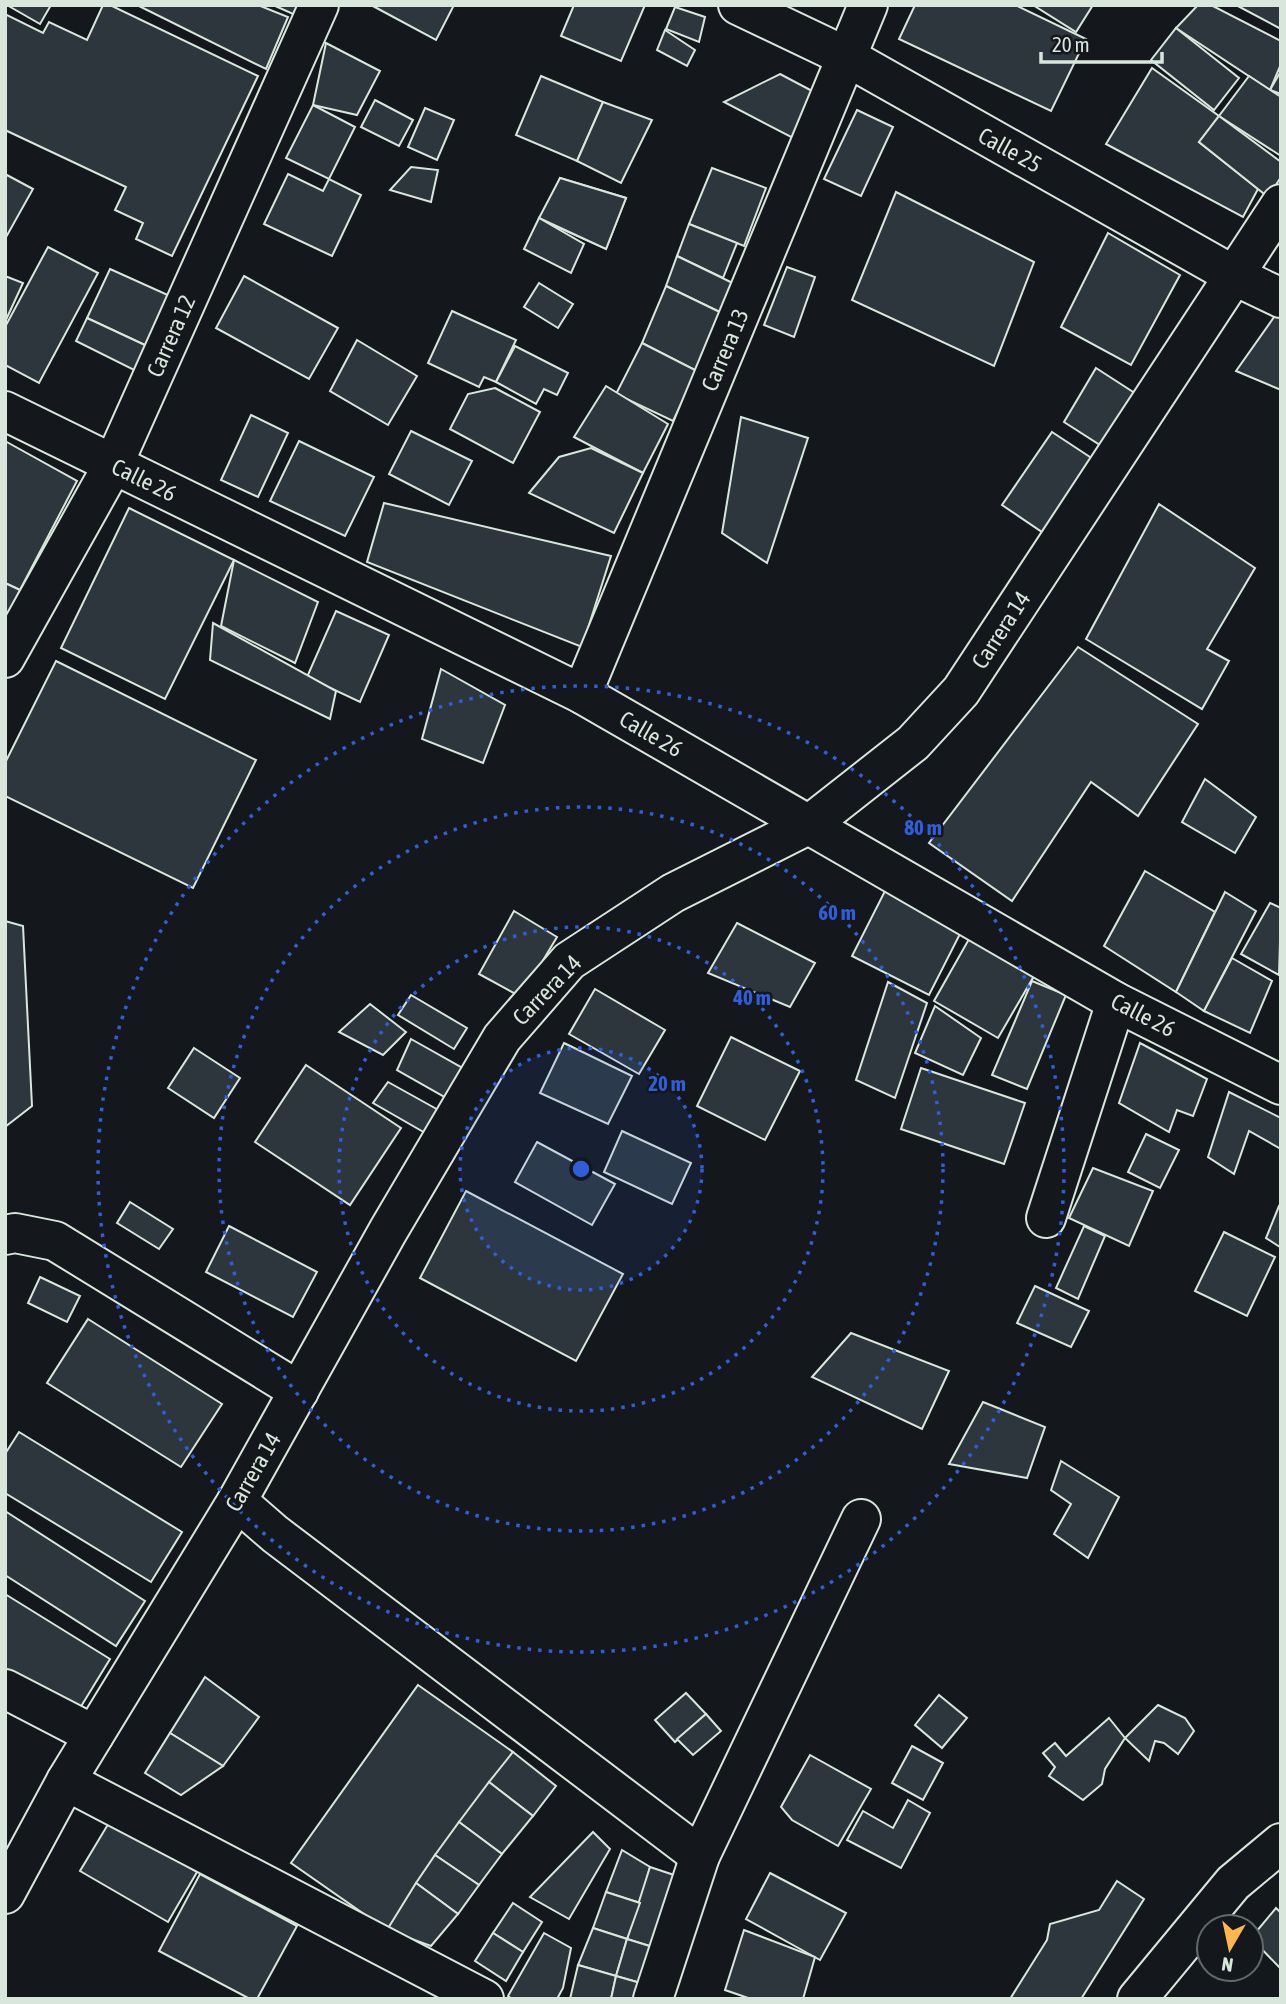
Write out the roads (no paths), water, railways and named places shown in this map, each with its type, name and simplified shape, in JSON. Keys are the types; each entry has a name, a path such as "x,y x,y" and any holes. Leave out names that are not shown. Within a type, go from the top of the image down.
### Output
{"street":[{"name":"Carrera 12","path":"5,659 113,465 319,5"},
{"name":"Calle 25","path":"738,5 847,57 1233,275 1281,298"},
{"name":"Carrera 13","path":"582,694 868,5"},
{"name":"Carrera 14","path":"5,1894 66,1780 237,1501 388,1231 502,1038 569,961 673,893 810,824 914,743 961,691 1281,204"},
{"name":"Calle 26","path":"5,411 582,694 1116,1002 1281,1085"},
{"path":"1046,1218 1116,1002"},
{"path":"5,1235 15,1233 55,1241 299,1391"},
{"path":"237,1501 275,1534 700,1856"},
{"path":"653,1999 700,1856 861,1519"},
{"path":"5,1689 94,1735"},
{"path":"66,1780 484,1999"},
{"path":"1137,1999 1233,1883 1281,1843"}]}
